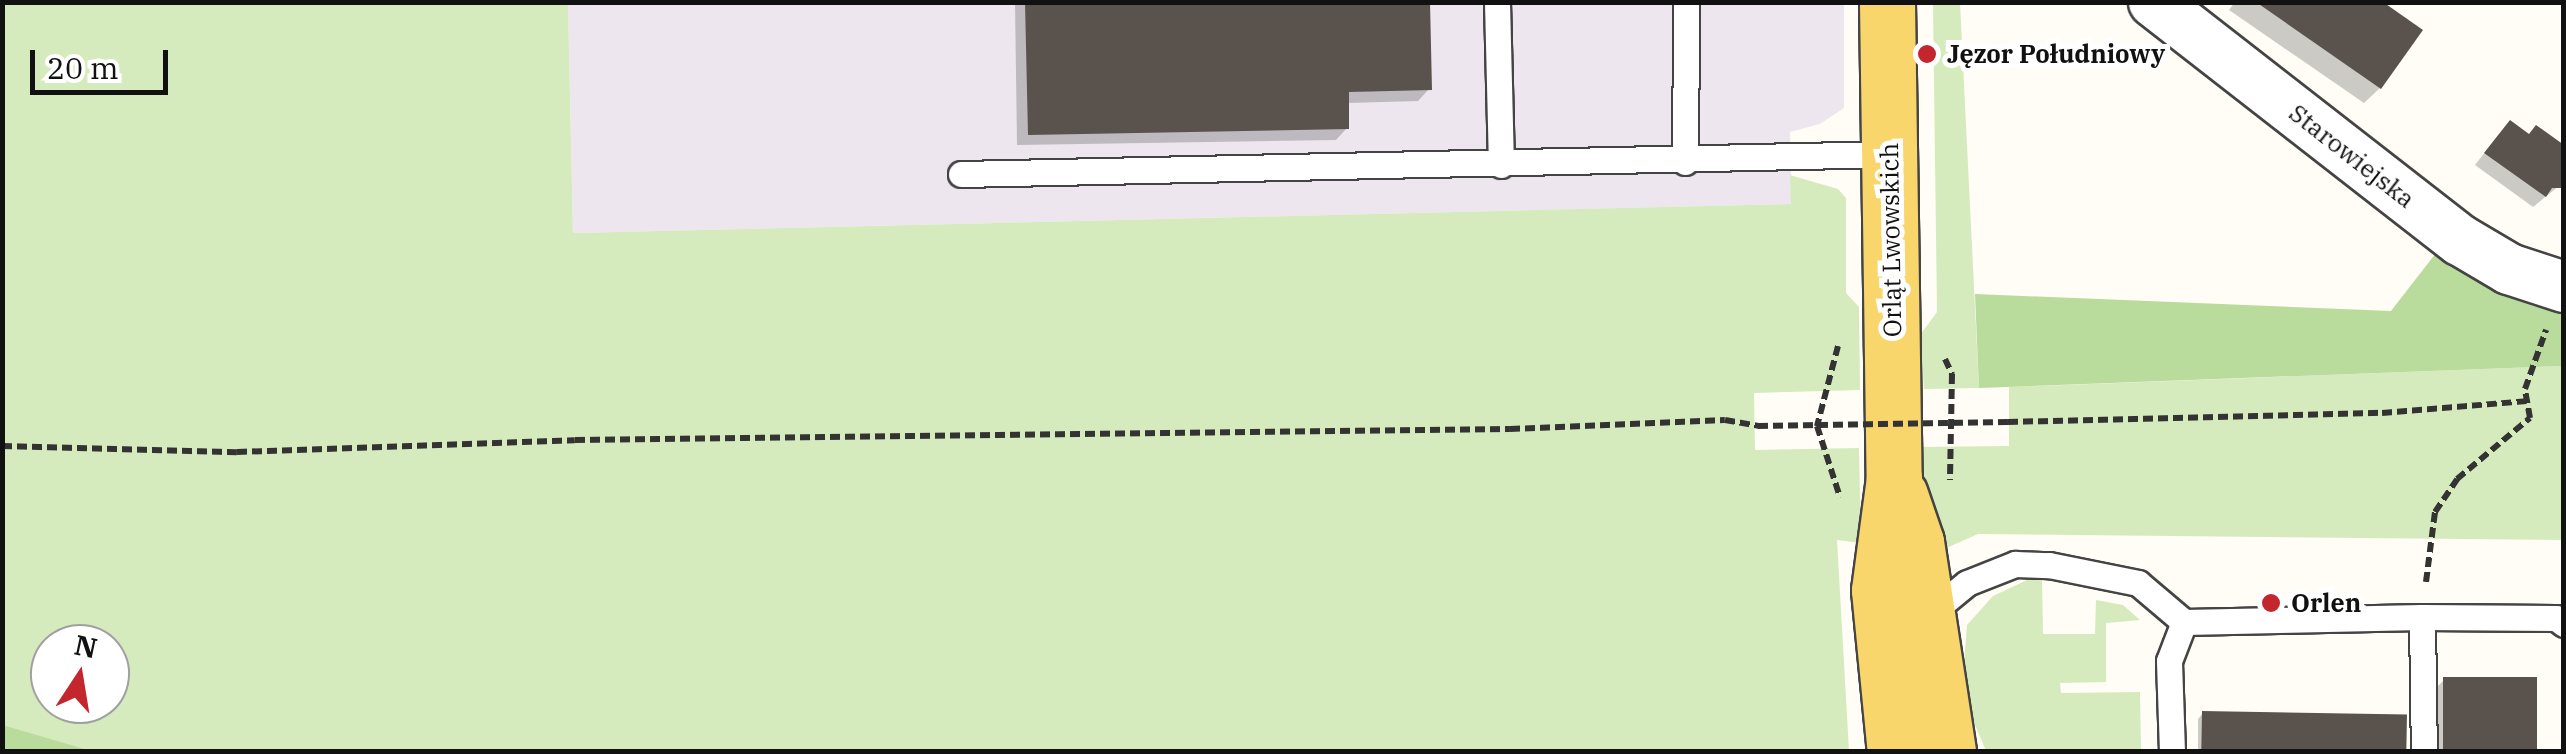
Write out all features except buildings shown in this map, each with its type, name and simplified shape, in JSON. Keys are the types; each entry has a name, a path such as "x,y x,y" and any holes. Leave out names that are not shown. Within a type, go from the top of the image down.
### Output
{"main road":[{"name":"Orląt Lwowskich","path":"1887,2 1894,478 1880,590 1935,747"},
{"name":"Orląt Lwowskich","path":"1894,478 1916,542 1935,747"}],"street":[{"name":"Starowiejska","path":"2154,2 2460,240 2508,269 2562,287"}],"lane":[{"path":"1496,2 1502,166"},
{"path":"1685,162 1686,2"},
{"path":"961,174 1502,166 1889,154"},
{"path":"1924,618 1966,583 2015,564 2049,565 2138,584 2184,622 2422,617 2556,618 2564,624"},
{"path":"2422,617 2424,752"},
{"path":"2172,752 2169,661 2184,622"}],"path":[{"path":"2422,617 2435,512 2457,478 2530,418 2525,389 2562,287"},
{"path":"2,446 237,452 575,440 1510,429 1725,420 1758,426 2008,422 2382,413 2527,400"}],"shaded area":[{"path":"568,3 1844,3 1844,108 1820,124 1790,132 1792,204 573,233"}],"green space":[{"path":"2,3 568,3 573,233 1791,204 1790,175 1838,189 1846,198 1846,293 1859,307 1860,390 1754,393 1755,450 1859,448 1861,543 1837,540 1849,751 91,752 3,725"},
{"path":"1933,3 1960,3 1979,388 1924,389 1920,335 1937,312"},
{"path":"2436,253 2464,273 2533,306 2563,311 2563,366 1979,388 1975,294 2391,311"},
{"path":"2563,366 2563,540 1978,534 1933,554 1920,447 2009,446 2009,387"},
{"path":"2029,579 2042,580 2043,634 2095,634 2096,600 2123,605 2140,620 2106,623 2106,682 2060,683 2061,693 2140,692 2141,751 1986,751 1969,710 1963,677 1967,625 1993,596"},
{"path":"3,725 91,751 3,751"}],"place":[{"name":"Jęzor Południowy","path":"1927,54"},
{"name":"Orlen","path":"2271,603"}]}
